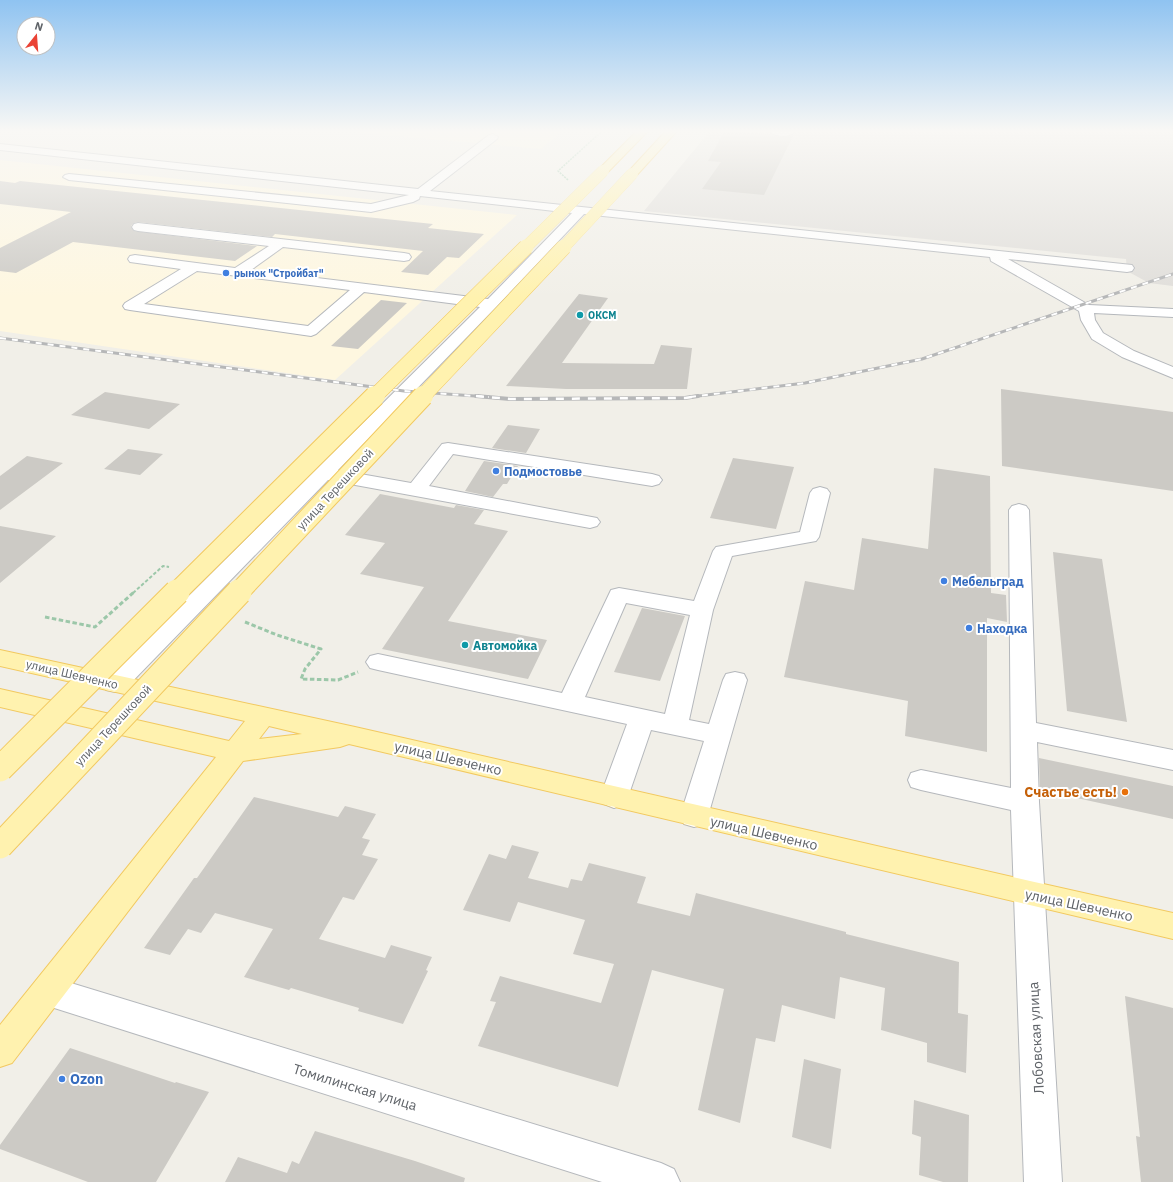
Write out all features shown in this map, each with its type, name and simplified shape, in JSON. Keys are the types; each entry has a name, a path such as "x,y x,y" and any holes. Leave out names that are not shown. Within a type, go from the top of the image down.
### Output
{"main road":[{"path":"0,769 112,656 587,187"},
{"name":"улица Терешковой","path":"0,846 620,187"},
{"name":"улица Шевченко","path":"0,658 355,736 694,816 1173,926"},
{"name":"улица Шевченко","path":"0,698 236,752 355,736"},
{"path":"0,1051 263,716"}],"street":[{"path":"162,187 372,208 409,200 427,187"},
{"path":"369,187 1127,268"},
{"path":"115,684 581,210"},
{"path":"138,227 404,257"},
{"path":"238,272 280,243"},
{"path":"988,253 1086,309 1173,313"},
{"path":"135,259 490,304"},
{"path":"256,259 279,262"},
{"path":"195,266 130,306 311,331 362,287"},
{"path":"1086,309 1088,320 1097,336 1128,354 1173,373"},
{"path":"416,490 448,448 652,480"},
{"path":"324,473 590,522"},
{"path":"675,725 702,610 724,551 809,537 820,493"},
{"name":"Лобовская улица","path":"1019,510 1025,802 1043,1182"},
{"path":"570,703 619,595 702,610"},
{"path":"378,662 718,735"},
{"path":"694,816 735,680"},
{"path":"614,797 642,719"},
{"path":"1024,730 1173,760"},
{"path":"920,780 1025,802"},
{"name":"Томилинская улица","path":"48,991 661,1182"}],"path":[{"path":"545,207 565,187"},
{"path":"45,617 95,627 163,566 168,567"},
{"path":"244,621 277,635 321,649 305,669 301,679 338,680 378,662"}],"shaded area":[{"name":"рынок \"Стройбат\"","path":"0,187 255,187 517,215 335,380 0,331"},
{"path":"664,187 1173,187 1173,286 1149,283 1127,271 1126,259 644,211"}],"building":[{"path":"0,187 79,187 433,224 428,228 484,234 459,258 447,257 428,275 401,272 423,251 275,234 272,237 138,222 131,226 134,231 257,246 235,261 73,242 16,273 0,271 0,248 71,212 0,204"},
{"path":"703,187 768,187 764,195 702,189"},
{"path":"579,294 608,298 562,363 654,364 661,345 692,348 687,389 566,389 506,386"},
{"path":"381,300 407,303 358,349 331,346"},
{"path":"1001,389 1173,412 1173,491 1002,466"},
{"path":"105,392 180,404 149,429 71,415"},
{"path":"508,425 540,429 526,453 492,448"},
{"path":"128,449 163,454 140,475 104,469"},
{"path":"27,456 63,463 0,510 0,476"},
{"path":"733,458 794,467 776,529 710,518"},
{"path":"484,461 518,466 507,484 503,484 493,497 465,491"},
{"path":"934,468 990,476 991,593 1006,595 1007,622 987,618 987,752 905,736 908,701 784,677 805,581 854,590 862,538 928,549"},
{"path":"380,494 454,508 456,505 484,510 474,524 508,531 448,621 547,640 528,679 382,649 424,587 360,574 385,543 345,535"},
{"path":"0,526 56,536 0,583"},
{"path":"1053,552 1102,559 1127,722 1067,711"},
{"path":"642,608 685,616 660,681 614,672"},
{"path":"1039,758 1173,786 1173,819 1040,790"},
{"path":"254,797 338,817 345,806 376,814 362,838 370,840 362,855 378,859 354,900 343,897 319,939 385,958 391,945 432,957 426,970 428,971 403,1024 358,1011 359,1008 291,988 289,990 244,977 273,929 215,913 201,933 188,929 170,955 144,948 194,878 197,878"},
{"path":"512,845 539,852 528,878 568,888 571,879 582,881 589,863 646,877 637,903 690,916 696,893 846,932 846,934 959,962 958,1013 968,1015 966,1073 927,1062 927,1043 881,1030 885,988 840,977 835,1019 782,1005 775,1042 756,1038 740,1123 698,1110 724,989 652,970 618,1087 478,1046 496,1002 490,1001 500,976 601,1003 614,964 573,954 585,920 518,902 510,922 463,910 489,854 506,859"},
{"path":"1125,996 1173,1008 1173,1182 1141,1182 1136,1136 1140,1137"},
{"path":"70,1048 175,1083 176,1082 209,1092 156,1182 88,1182 0,1149 0,1145"},
{"path":"804,1059 841,1069 831,1149 792,1137"},
{"path":"914,1100 969,1115 968,1182 943,1182 919,1175 921,1137 912,1134"},
{"path":"315,1131 415,1161 465,1178 464,1182 225,1182 238,1157 287,1173 292,1161 299,1164"}],"railway":[{"path":"697,396 805,383 922,359 1173,274"},
{"path":"0,338 404,391 481,396"},
{"path":"476,396 481,396"},
{"path":"481,396 489,397"},
{"path":"481,396 510,399 685,398 697,396"},
{"path":"690,397 697,396"}],"place":[{"name":"рынок \"Стройбат\"","path":"226,273"},
{"name":"ОКСМ","path":"580,315"},
{"name":"Подмостовье","path":"496,471"},
{"name":"Мебельград","path":"944,581"},
{"name":"Находка","path":"969,628"},
{"name":"Автомойка","path":"465,645"},
{"name":"Счастье есть!","path":"1125,792"},
{"name":"Ozon","path":"62,1079"}]}
